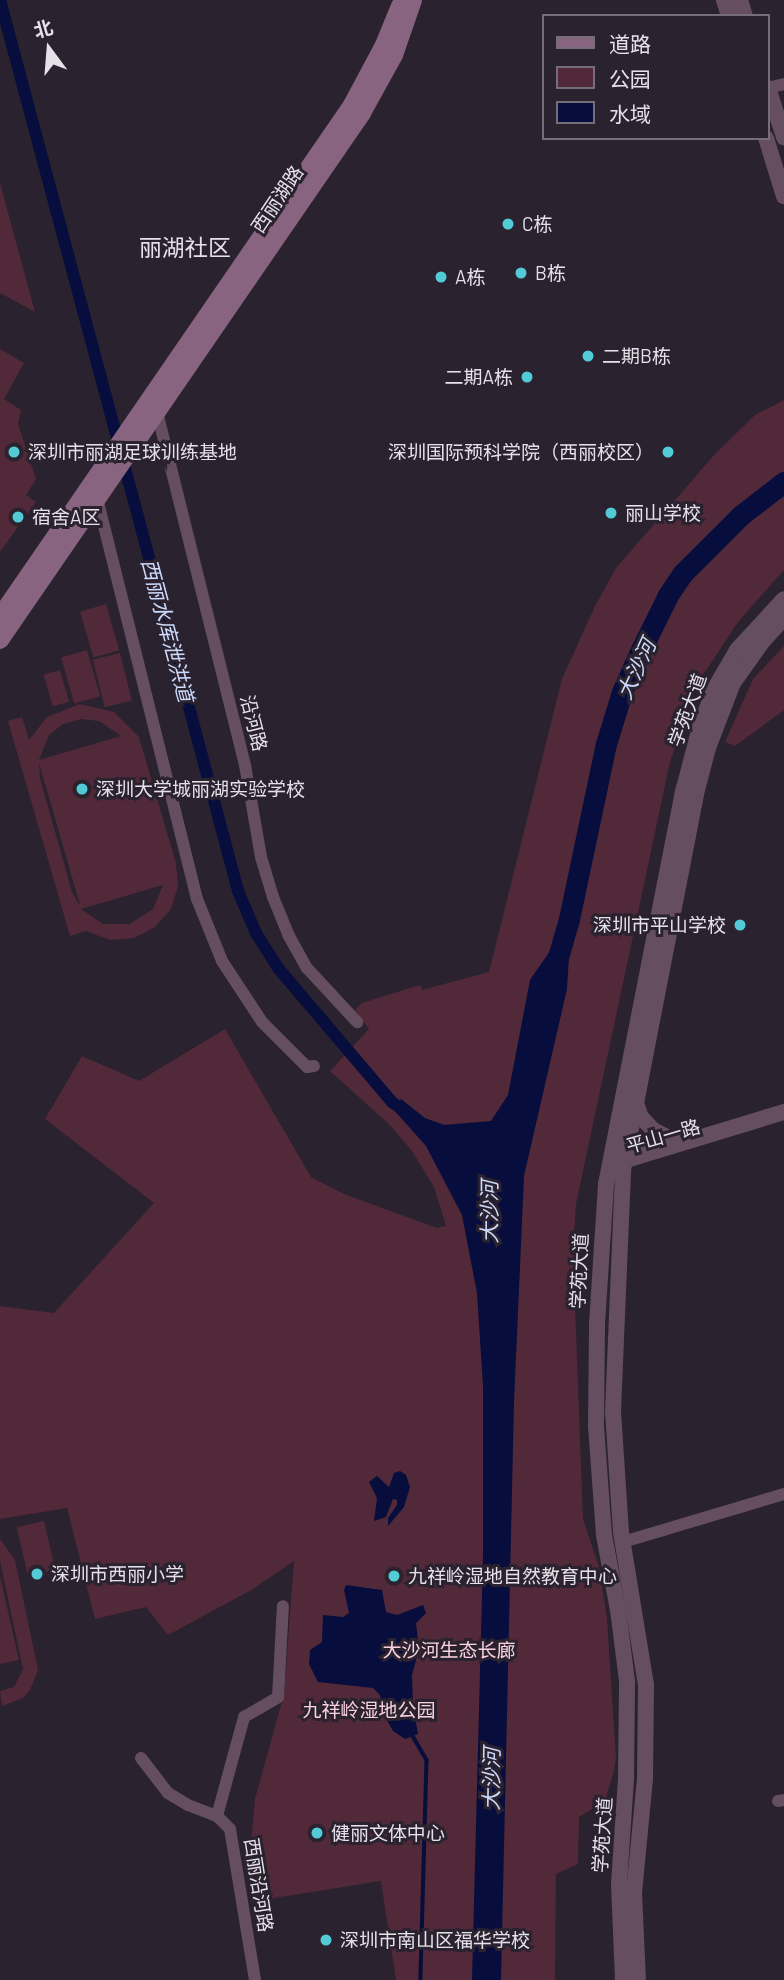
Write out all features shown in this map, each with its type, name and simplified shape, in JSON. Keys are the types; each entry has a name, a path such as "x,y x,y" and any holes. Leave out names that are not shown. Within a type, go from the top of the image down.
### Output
{"main road":[{"name":"西丽湖路","path":"151,409 352,106 384,45 401,0"},
{"name":"西丽湖路","path":"151,409 381,83 414,0"},
{"path":"0,617 151,409"},
{"path":"0,640 97,498 117,459"}],"street":[{"path":"770,94 784,137"},
{"path":"767,140 784,196"},
{"name":"沿河路","path":"151,409 245,765 261,857 273,897 289,936 307,968 357,1022"},
{"path":"97,498 197,899 222,961 262,1022 307,1066 314,1066"},
{"name":"学苑大道","path":"623,1980 620,1884 626,1779 627,1681 618,1610 604,1535 596,1425 599,1298 619,1165 684,788 701,723 715,688 737,650 784,599"},
{"name":"学苑大道","path":"638,1980 634,1893 645,1779 646,1685 623,1542 613,1411 619,1165 635,1100 697,790 712,736 733,683 763,641 784,618"},
{"path":"635,1100 641,1116 653,1130 671,1139 692,1139"},
{"name":"平山一路","path":"619,1165 692,1139 784,1112"},
{"name":"平山一路","path":"619,1165 784,1123"},
{"path":"623,1542 784,1494"},
{"path":"141,1758 168,1793 188,1805 217,1816 244,1717 278,1697 283,1606"},
{"name":"西丽沿河路","path":"217,1816 230,1829 233,1837 255,1980"}],"green space":[{"path":"0,183 35,312 0,293"},
{"name":"深圳市丽湖足球训练基地","path":"0,349 24,363 4,399 21,410 18,424 36,479 26,495 36,502 0,552"},
{"name":"大沙河生态长廊","path":"784,400 784,570 738,622 703,675 670,762 576,1204 573,1251 583,1519 599,1567 607,1619 616,1758 614,1771 605,1801 579,1817 578,1864 556,1874 555,1980 396,1980 381,1881 255,1901 249,1866 255,1799 284,1694 294,1561 253,1589 168,1635 146,1607 95,1619 67,1508 0,1519 0,1306 54,1313 154,1203 45,1119 82,1056 139,1081 225,1029 311,1177 344,1194 437,1228 446,1226 434,1187 412,1151 390,1125 330,1071 369,1029 355,1010 362,1003 420,985 422,990 489,972 562,679 595,606 616,568 715,454 755,415"},
{"path":"106,604 119,650 93,658 80,611"},
{"path":"784,646 784,710 735,746 725,742 753,679"},
{"path":"87,650 100,696 74,704 61,657"},
{"path":"120,653 132,701 105,707 93,660"},
{"path":"60,670 69,702 53,706 44,675"},
{"path":"80,704 114,712 139,737 176,863 178,886 171,909 155,927 134,938 110,940 86,931 70,936 8,721 22,717 29,740 47,717","holes":["81,719 99,721 121,736 39,760 49,735 63,724","39,763 80,906 72,892 40,778","163,885 153,909 130,924 103,924 81,909"]},
{"path":"44,1521 55,1570 28,1576 17,1527"},
{"path":"0,1539 15,1560 38,1670 30,1690 23,1698 2,1706 0,1691 14,1687 23,1669 0,1561"},
{"path":"0,1576 19,1660 0,1664"}],"water":[{"path":"552,948 565,950 569,956 567,989 524,1176 514,1402 501,1980 472,1980 483,1556 483,1386 477,1293 462,1215 426,1146 393,1109 401,1099 425,1118 444,1125 491,1121 508,1095 530,980"},
{"path":"400,1471 406,1475 410,1487 404,1507 388,1526 388,1518 397,1505 397,1500 393,1499 386,1517 374,1521 377,1498 369,1482 377,1476 389,1487 394,1473"},
{"path":"346,1585 382,1590 386,1612 397,1615 423,1605 426,1613 416,1623 419,1649 412,1675 413,1706 418,1734 405,1739 393,1731 383,1713 380,1695 373,1688 318,1682 309,1664 310,1650 322,1642 323,1615 343,1617 349,1613 344,1590"}],"waterway":[{"name":"西丽水库泄洪道","path":"0,0 238,891 256,933 278,968 392,1102 410,1115"},
{"name":"大沙河","path":"552,978 569,919 606,744 622,692 640,652 668,595 682,574 741,515 784,482"},
{"path":"413,1736 427,1760 421,1980"}],"place":[{"name":"C栋","path":"508,224"},
{"name":"B栋","path":"521,273"},
{"name":"A栋","path":"441,277"},
{"name":"二期B栋","path":"588,356"},
{"name":"二期A栋","path":"527,377"},
{"name":"深圳市丽湖足球训练基地","path":"14,452"},
{"name":"深圳国际预科学院（西丽校区）","path":"668,452"},
{"name":"丽山学校","path":"611,513"},
{"name":"宿舍A区","path":"18,517"},
{"name":"深圳大学城丽湖实验学校","path":"82,789"},
{"name":"深圳市平山学校","path":"740,925"},
{"name":"深圳市西丽小学","path":"37,1574"},
{"name":"九祥岭湿地自然教育中心","path":"394,1576"},
{"name":"健丽文体中心","path":"317,1833"},
{"name":"深圳市南山区福华学校","path":"326,1940"}],"district":[{"name":"丽湖社区","path":"185,247"}],"park label":[{"name":"九祥岭湿地公园","path":"369,1710"}]}
